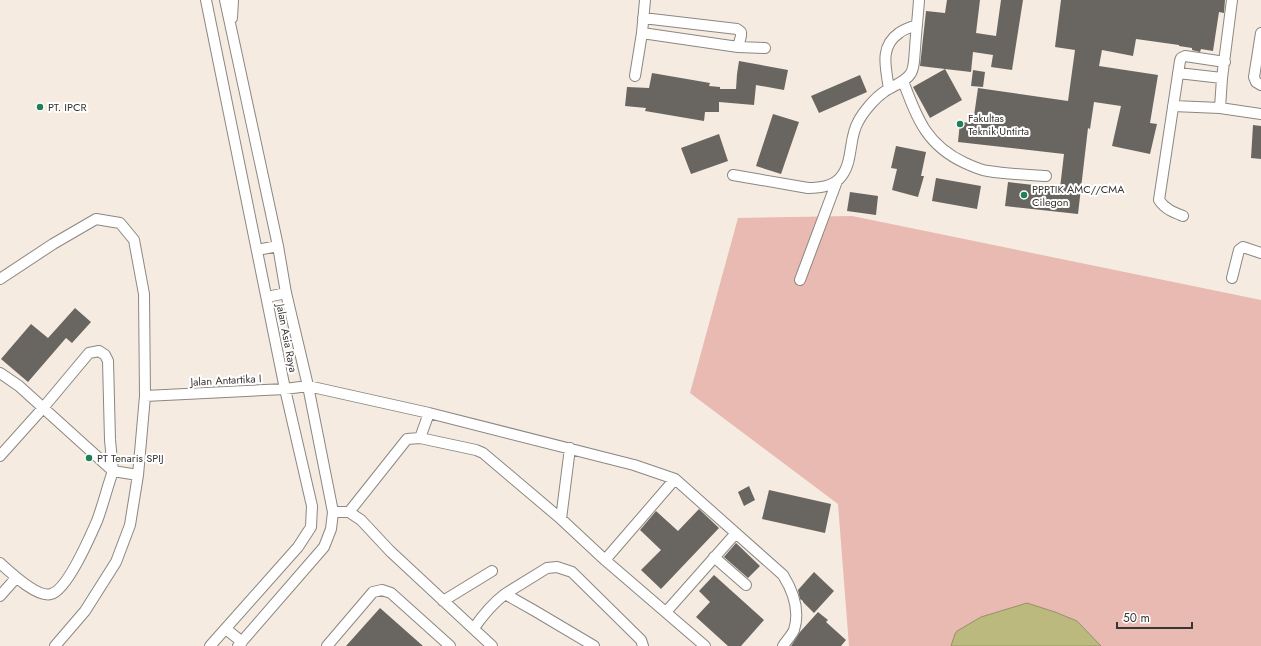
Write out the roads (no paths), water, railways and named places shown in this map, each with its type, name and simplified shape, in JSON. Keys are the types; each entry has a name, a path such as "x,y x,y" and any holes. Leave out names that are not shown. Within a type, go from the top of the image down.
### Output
{"lane":[{"name":"Jalan Asia Raya","path":"206,0 285,389 312,506 311,527 298,547 210,646"},
{"name":"Jalan Asia Raya","path":"225,0 278,246 286,293 308,386 333,512 331,529 324,547 240,644"},
{"path":"231,32 233,0"},
{"path":"635,76 642,33 645,0"},
{"path":"733,175 808,188 817,188 837,181 843,175 849,159 857,123 865,111 883,93 903,81 911,73 914,60 919,0"},
{"path":"1220,108 1222,78 1232,0"},
{"path":"643,18 737,29 741,32 738,47"},
{"path":"889,89 886,69 886,50 890,41 900,32 917,25"},
{"path":"642,33 738,47 765,48"},
{"path":"1261,33 1259,59 1254,77 1256,82 1261,85"},
{"path":"1183,216 1169,210 1162,205 1159,200 1181,58 1185,56 1225,62"},
{"path":"1178,73 1222,78"},
{"path":"903,81 915,114 938,146 953,158 987,171 1046,176"},
{"path":"1173,106 1220,108 1261,114"},
{"path":"800,280 837,181"},
{"path":"0,279 53,244 96,219 120,224 134,240 144,294 145,396 138,475 130,525 116,562 85,611 55,646"},
{"path":"257,250 278,246"},
{"path":"1232,278 1240,248 1243,247 1261,253"},
{"path":"267,298 286,293"},
{"path":"0,456 89,353 99,351 105,355 108,361 110,440 113,471 97,520 78,561 60,589 51,594 42,594 16,578 0,563"},
{"path":"0,374 19,386 113,471 138,475"},
{"path":"308,386 429,413 570,448 634,465 676,479 783,575 791,588 795,603 796,617 794,631 783,646"},
{"name":"Jalan Antartika I","path":"145,396 285,389 308,386"},
{"path":"420,438 429,413"},
{"path":"349,512 407,439 420,438 476,450 483,453 561,519 605,560 705,646"},
{"path":"561,519 570,448"},
{"path":"605,560 676,479"},
{"path":"333,512 349,512 362,520 390,551 492,646"},
{"path":"666,612 736,533"},
{"path":"714,557 746,585"},
{"path":"474,628 496,600 546,568 557,567 572,572 641,640 644,646"},
{"path":"442,601 492,571"},
{"path":"0,596 16,578"},
{"path":"327,646 373,592 382,590 391,593 450,646"},
{"path":"505,594 594,646"},
{"path":"226,629 240,644"}],"place":[{"name":"PT. IPCR","path":"40,107"},
{"name":"Fakultas Teknik Untirta","path":"960,124"},
{"name":"PPPTIK AMC//CMA Cilegon","path":"1024,195"},
{"name":"PT Tenaris SPIJ","path":"89,458"}]}
